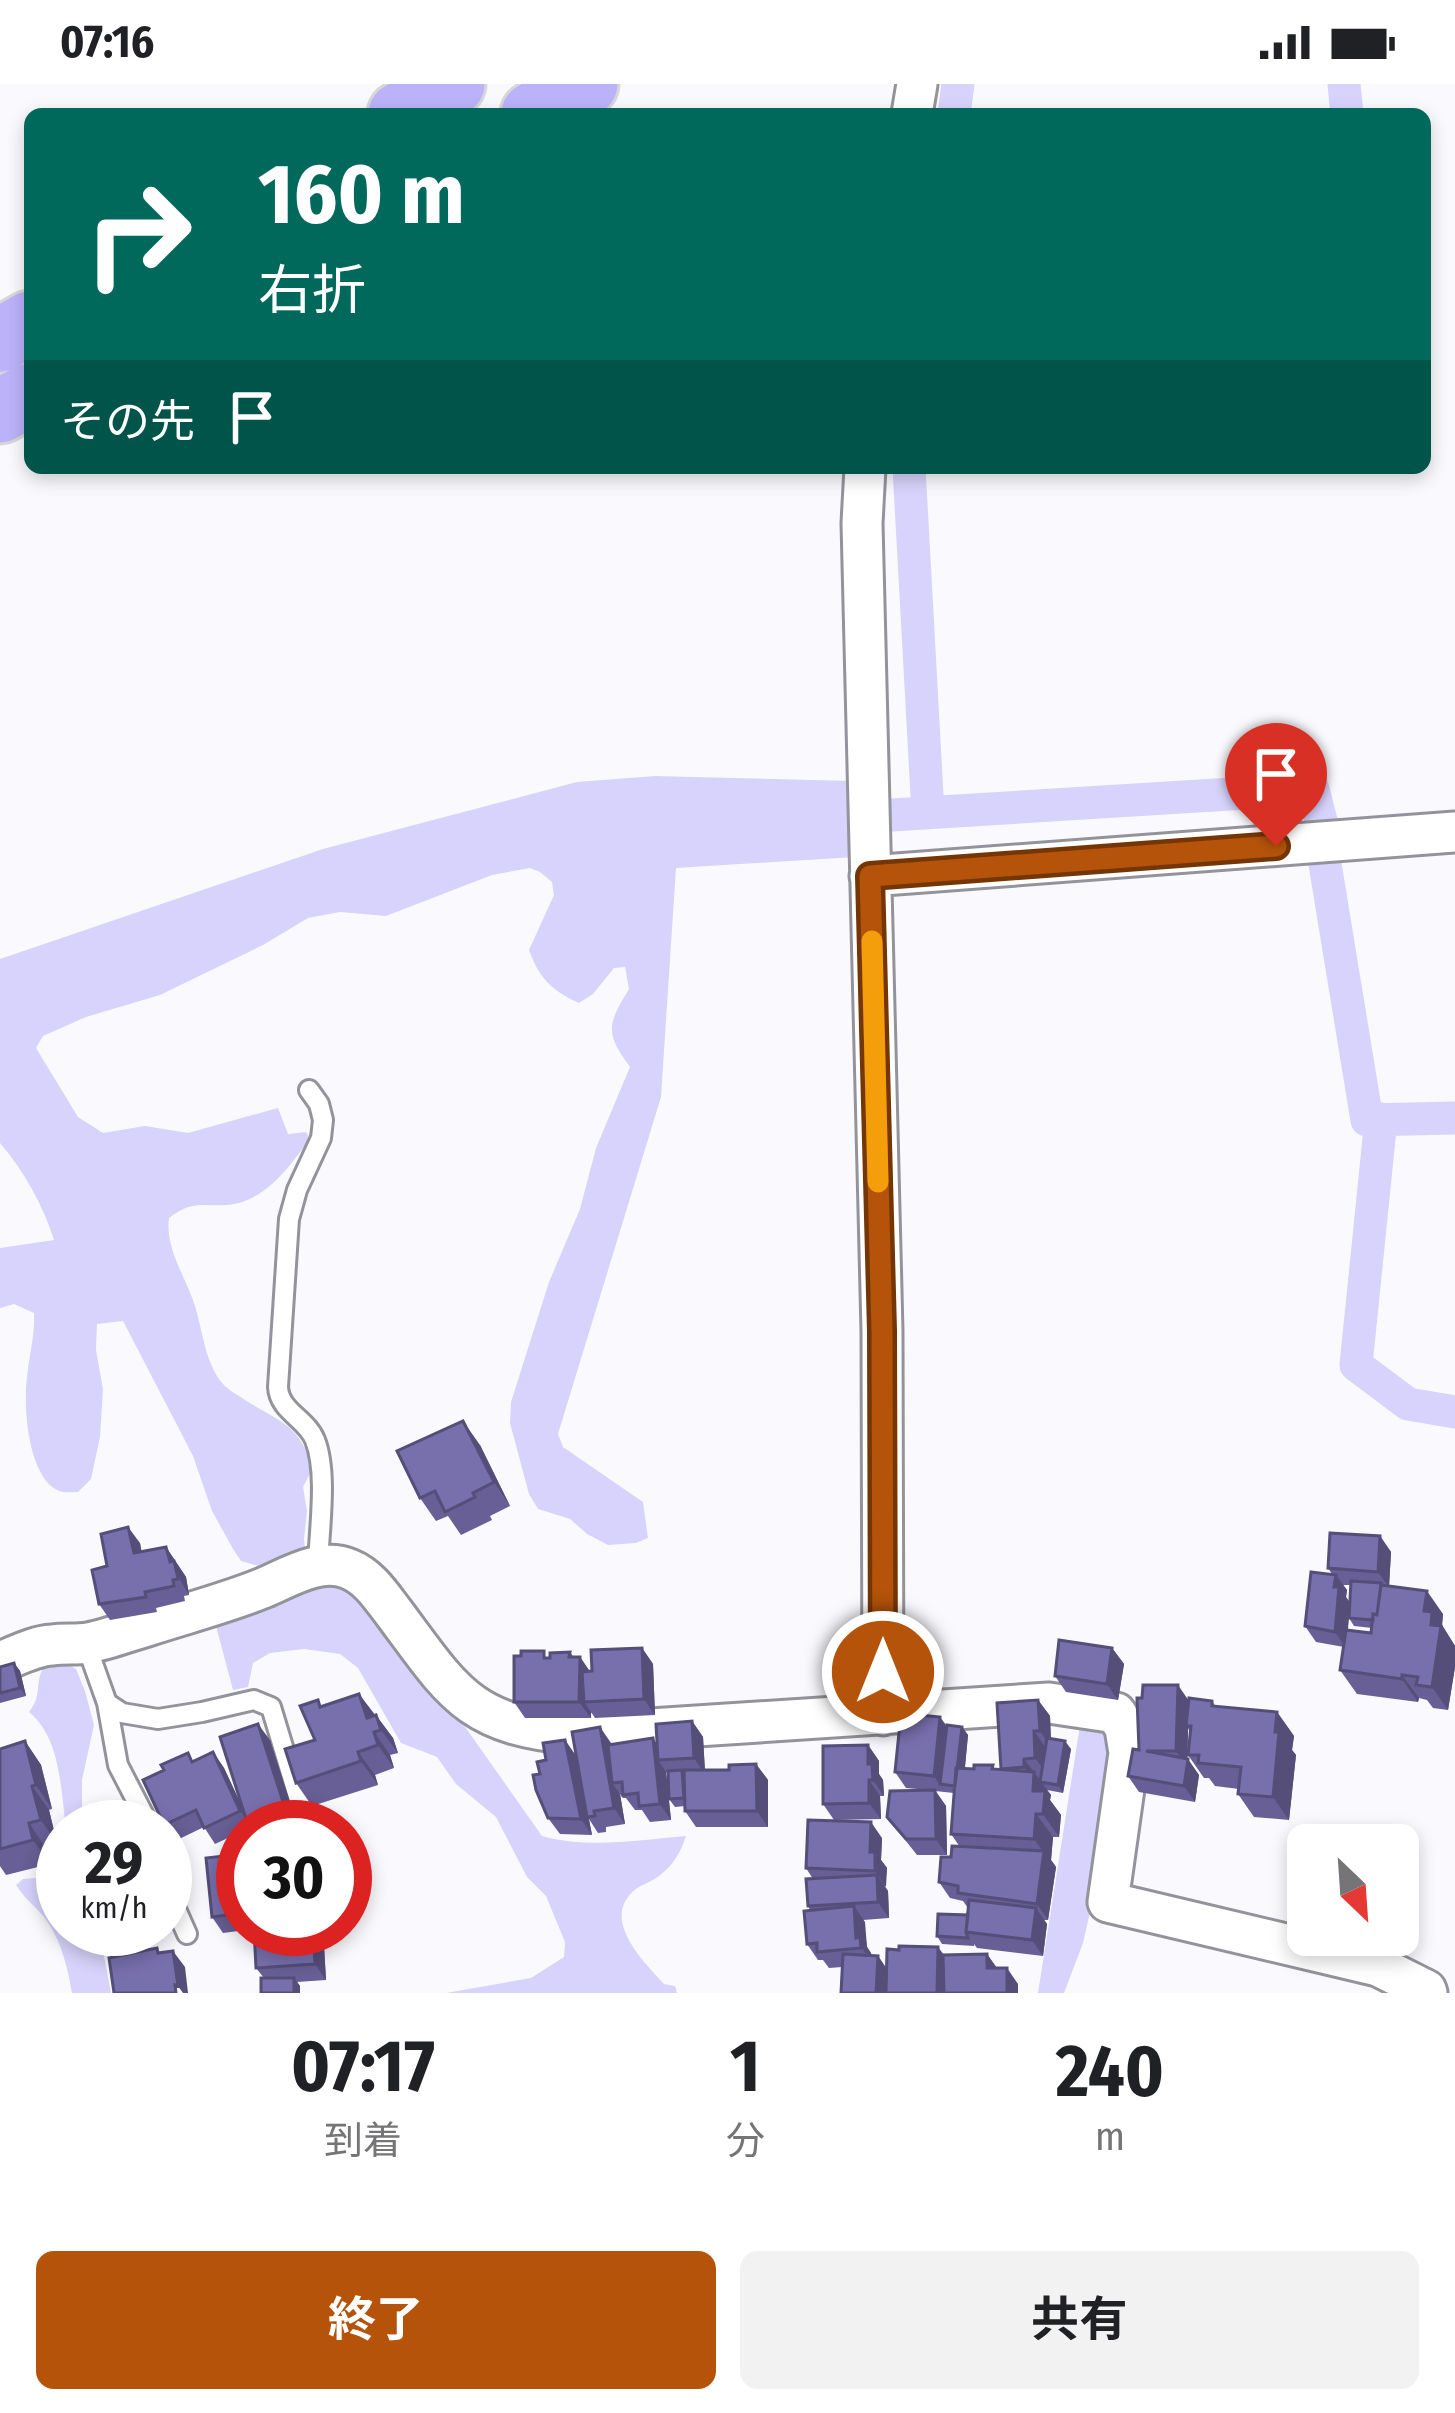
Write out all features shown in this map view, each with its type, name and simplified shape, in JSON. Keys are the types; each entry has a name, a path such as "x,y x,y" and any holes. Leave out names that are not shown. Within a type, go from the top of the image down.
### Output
{"highway":[{"path":"411,108 453,84"}],"street":[{"path":"865,474 862,523 882,1331 883,1715"},
{"path":"870,867 1455,832"},
{"path":"0,1662 46,1645 86,1644 247,1594 318,1565 344,1566 362,1575 450,1687 487,1714 534,1731 574,1734 1048,1703 1116,1713 1125,1728 1129,1753 1108,1903 1378,1966 1427,1993"}],"lane":[{"path":"309,1090 320,1104 323,1120 321,1138 289,1219 278,1387 279,1397 314,1437 320,1458 318,1565"},
{"path":"86,1644 107,1703 118,1765 136,1800"},
{"path":"107,1703 122,1713 158,1719 254,1700 272,1707 299,1800"}],"shaded area":[{"path":"655,776 853,781 855,857 676,868 661,1097 558,1434 563,1447 643,1502 648,1538 608,1545 570,1519 538,1509 529,1494 510,1423 511,1402 549,1282 630,1067 616,1046 612,1029 629,989 625,967 614,968 579,1003 548,982 533,960 529,950 554,895 552,882 540,872 530,868 492,875 386,916 340,912 308,918 160,995 86,1017 43,1036 36,1048 78,1117 103,1133 145,1126 188,1133 278,1108 288,1134 306,1132 307,1143 267,1188 234,1204 187,1208 169,1218 169,1229 217,1376 230,1390 288,1426 308,1455 312,1470 303,1487 306,1559 354,1589 454,1711 542,1836 595,1843 686,1836 669,1867 636,1889 622,1913 636,1951 677,1993 446,1993 531,1978 564,1957 565,1942 546,1896 527,1877 496,1817 456,1784 437,1757 401,1743 358,1668 340,1654 304,1649 270,1653 253,1663 248,1687 233,1690 216,1626 272,1570 241,1561 233,1549 212,1511 193,1456 123,1321 97,1324 103,1389 91,1479 78,1492 63,1492 40,1472 26,1406 34,1313 14,1304 0,1308 0,1248 54,1240 32,1189 0,1143 0,959 323,849 577,782"},
{"path":"62,1661 76,1669 85,1691 94,1725 82,1800 63,1800 53,1749 29,1712 44,1667"},
{"path":"1081,1719 1112,1736 1106,1841 1083,1943 1064,1993 1038,1993"},
{"path":"36,1878 36,1908 16,1885"},
{"path":"63,1956 104,1956 111,1993 72,1993"}],"building":[{"path":"463,1421 494,1482 445,1512 435,1491 420,1498 397,1451"},
{"path":"128,1527 134,1553 166,1547 178,1579 173,1580 174,1586 145,1592 146,1597 99,1604 92,1570 107,1566 101,1534"},
{"path":"1330,1533 1380,1536 1378,1572 1328,1568"},
{"path":"1311,1572 1336,1575 1335,1632 1305,1626"},
{"path":"1351,1581 1381,1583 1373,1620 1349,1618"},
{"path":"1381,1585 1427,1591 1424,1611 1432,1612 1431,1625 1441,1626 1432,1687 1416,1685 1418,1677 1340,1670 1346,1630 1371,1633"},
{"path":"1059,1640 1112,1648 1107,1684 1055,1676"},
{"path":"642,1648 644,1699 584,1702 582,1672 592,1671 591,1650"},
{"path":"521,1651 544,1651 544,1658 570,1652 569,1657 580,1657 579,1702 514,1702 514,1656 521,1656"},
{"path":"14,1663 20,1688 0,1693 0,1667"},
{"path":"1143,1685 1178,1685 1176,1751 1146,1751 1188,1759 1184,1786 1128,1776 1133,1749 1139,1750 1137,1698 1142,1698"},
{"path":"359,1694 367,1718 376,1715 381,1730 374,1732 378,1745 358,1752 361,1761 296,1783 285,1749 315,1740 300,1706 318,1700 320,1707"},
{"path":"1189,1698 1212,1701 1212,1706 1277,1712 1273,1797 1238,1794 1241,1767 1198,1763 1199,1755 1188,1755"},
{"path":"1038,1700 1035,1758 1024,1759 1024,1767 1001,1769 997,1703"},
{"path":"901,1713 940,1717 934,1776 895,1772"},
{"path":"692,1721 694,1758 658,1760 656,1724"},
{"path":"258,1724 282,1800 240,1800 220,1737"},
{"path":"947,1725 962,1727 955,1786 940,1784"},
{"path":"600,1727 614,1808 587,1817 572,1732"},
{"path":"653,1738 660,1804 639,1806 638,1793 623,1795 622,1782 612,1783 608,1745"},
{"path":"1047,1738 1065,1741 1058,1785 1040,1782"},
{"path":"565,1740 581,1819 548,1818 536,1790 537,1762 546,1760 543,1743"},
{"path":"25,1741 36,1785 32,1786 36,1821 29,1823 33,1840 0,1849 0,1749"},
{"path":"868,1745 873,1780 869,1780 869,1803 823,1804 823,1746"},
{"path":"213,1752 235,1800 216,1800 216,1822 204,1828 196,1810 192,1812 192,1800 152,1800 143,1780 164,1770 161,1765 188,1753 192,1762"},
{"path":"756,1764 757,1811 685,1811 684,1770 729,1770 729,1765"},
{"path":"974,1765 1034,1772 1033,1791 1045,1791 1043,1814 1036,1814 1034,1839 951,1834 956,1768 974,1769"},
{"path":"682,1770 684,1798 669,1799 668,1771"},
{"path":"935,1790 936,1839 906,1839 887,1817 890,1791"},
{"path":"808,1820 871,1822 875,1871 806,1868"},
{"path":"952,1846 1044,1851 1037,1904 958,1893 958,1886 939,1882 941,1857 951,1857"},
{"path":"216,1857 216,1916 212,1917 206,1858"},
{"path":"877,1875 878,1902 808,1906 806,1879"},
{"path":"969,1900 1036,1908 1032,1940 966,1932"},
{"path":"854,1906 861,1948 817,1952 817,1943 807,1944 804,1911"},
{"path":"938,1914 968,1915 968,1938 937,1936"},
{"path":"899,1946 938,1947 937,1993 886,1993 887,1949 899,1950"},
{"path":"843,1954 878,1956 876,1993 841,1993"},
{"path":"987,1954 987,1968 1007,1968 1007,1993 944,1993 943,1955"},
{"path":"174,1956 176,1993 114,1993 109,1958"},
{"path":"255,1956 315,1956 315,1964 256,1968"},
{"path":"261,1978 294,1978 294,1993 261,1993"}],"waterway":[{"path":"955,108 958,84"},
{"path":"1344,84 1346,108"},
{"path":"909,474 928,813"},
{"path":"843,818 1313,789 1322,825"},
{"path":"1324,858 1367,1120 1455,1118"},
{"path":"1381,1119 1356,1365 1408,1404 1455,1412"}],"slow traffic":[{"path":"872,941 878,1182"}],"route":[{"path":"883,1672 882,1331 870,876 1276,846"}]}
